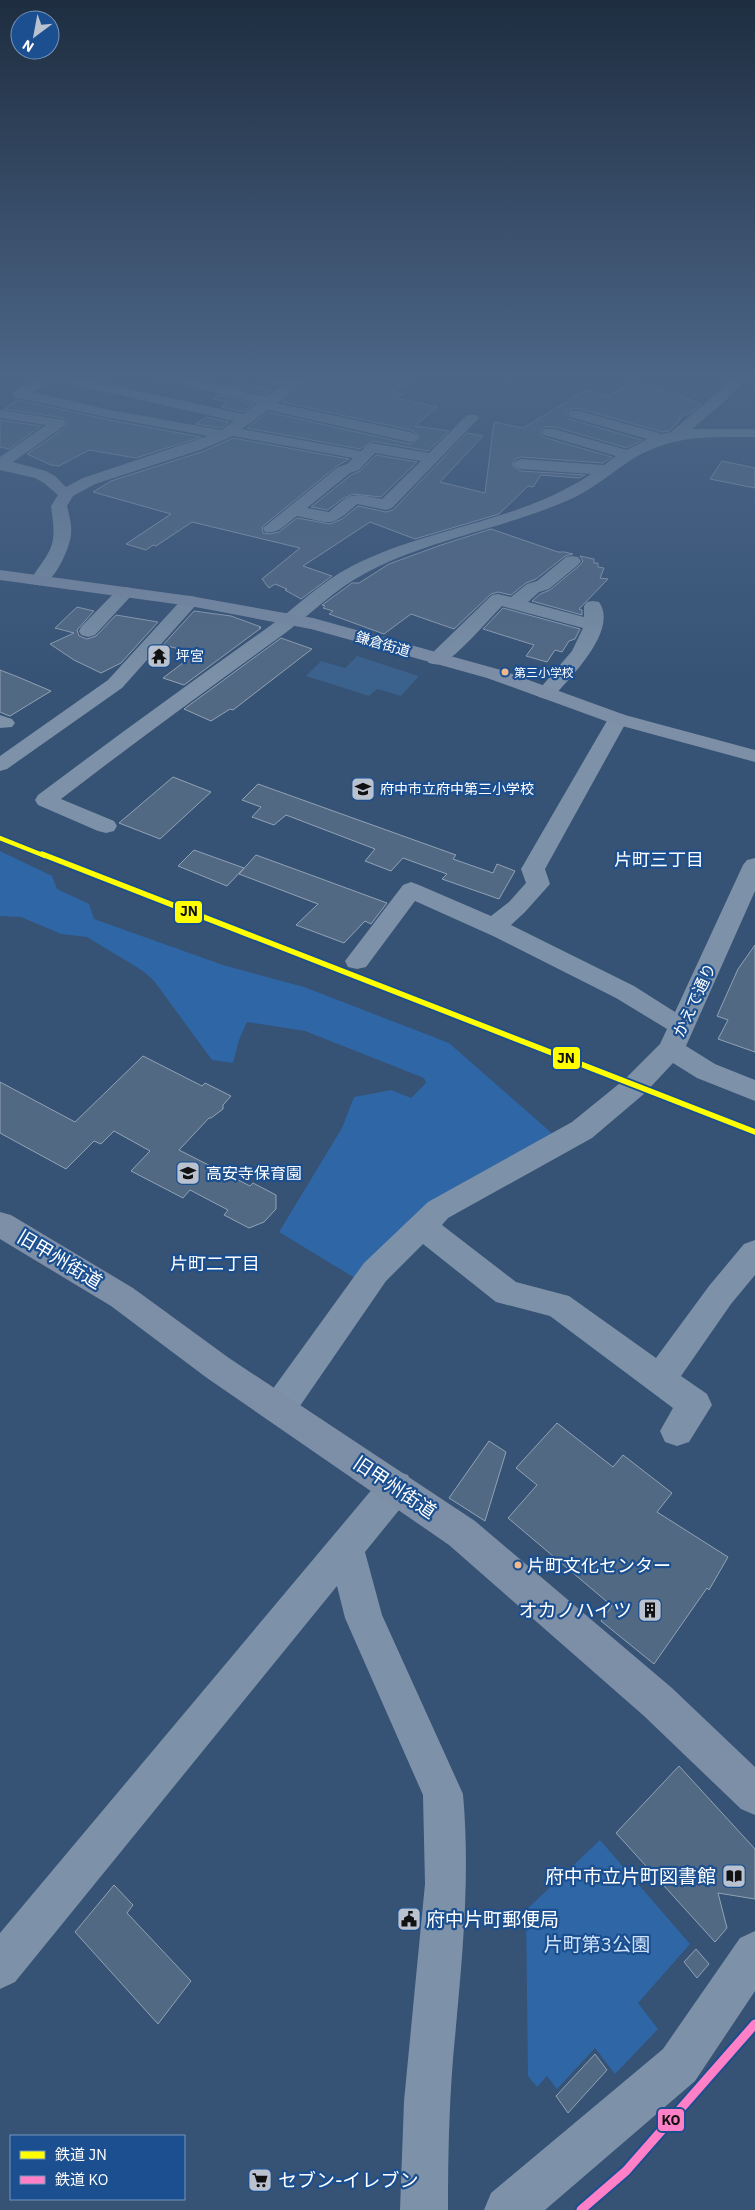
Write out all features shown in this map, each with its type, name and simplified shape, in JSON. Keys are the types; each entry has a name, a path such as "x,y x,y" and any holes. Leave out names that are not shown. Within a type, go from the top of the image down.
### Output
{"main road":[{"name":"鎌倉街道","path":"0,574 290,619 523,684 618,720 755,756"},
{"name":"旧甲州街道","path":"0,1224 122,1297 218,1368 396,1487 482,1548 658,1702 755,1795"}],"street":[{"path":"48,479 56,489 67,493"},
{"path":"39,580 46,572 61,544 63,533 60,506 67,493 94,479"},
{"path":"271,528 333,479"},
{"path":"294,510 332,518 354,499 386,505 411,479"},
{"path":"106,826 46,800 312,601 370,564 569,494 592,479"},
{"path":"515,603 534,588 543,585 572,561"},
{"path":"88,631 125,592"},
{"path":"436,659 456,642 498,599 593,625"},
{"path":"0,765 115,684 190,602"},
{"path":"546,694 576,659 586,643 593,625 593,605"},
{"path":"494,926 517,907 538,884 533,869 618,720"},
{"name":"かえで通り","path":"755,865 677,1038 706,1071 755,1091"},
{"path":"279,1408 376,1272 438,1210 524,1164 582,1130 638,1083 677,1038 665,1018 625,992 494,926 411,890 358,961"},
{"path":"422,1226 507,1293 558,1305 695,1405 678,1431"},
{"path":"660,1378 720,1295 755,1253"},
{"path":"0,1967 396,1487"},
{"path":"346,1549 364,1618 443,1794 446,1817 445,1922 432,2037 424,2172 424,2210"},
{"path":"508,2210 680,2065 755,1953"}],"green space":[{"path":"0,851 52,876 57,889 89,904 94,919 223,965 304,987 449,1043 555,1136 358,1280 279,1232 342,1128 354,1097 391,1090 411,1098 426,1083 424,1078 305,1031 247,1022 239,1040 233,1063 212,1060 154,981 143,971 87,937 61,934 21,917 0,916"},
{"name":"片町第3公園","path":"600,1840 690,1944 638,2003 658,2029 615,2074 595,2048 557,2089 547,2076 537,2087 528,2076 526,1910"}],"shaded area":[{"path":"357,656 419,676 401,696 377,689 369,696 306,676 321,661 345,668"}],"building":[{"path":"117,479 321,479 262,527 263,533 270,534 279,532 297,518 330,524 342,519 358,506 386,512 393,510 423,479 443,479 440,482 485,493 487,479 538,479 533,487 528,486 499,514 415,539 370,522 303,566 332,576 301,599 285,590 287,589 275,584 269,588 262,579 300,548 192,522 156,546 153,545 146,550 126,544 171,514 93,492"},
{"path":"346,479 399,479 381,497 353,494 342,499 328,510 311,507"},
{"path":"711,479 755,479 755,488"},
{"path":"491,529 558,552 573,554 565,556 536,579 526,583 511,595 498,592 491,594 454,629 411,614 384,634 329,614 333,611 323,608 325,606 322,605 352,583 359,583 389,564"},
{"path":"580,556 594,559 594,563 598,563 598,567 604,568 600,578 608,579 579,609 582,610 582,615 532,601 540,594 550,590 579,566 583,561"},
{"path":"77,607 94,611 77,630 79,636 87,639 96,636 116,615 158,622 121,663 101,673 74,660 50,644 74,633 55,628"},
{"path":"503,608 580,629 575,639 569,641 562,652 555,650 547,662 526,656 534,645 483,629"},
{"path":"194,611 231,616 261,628 184,685 163,678 196,653 163,645"},
{"path":"281,638 312,649 233,710 230,709 211,721 184,709"},
{"path":"0,670 51,691 10,716 7,715 0,712"},
{"path":"173,777 211,792 160,839 119,823"},
{"path":"258,784 456,855 453,859 493,873 497,864 515,871 499,899 442,879 447,874 403,858 391,871 365,861 375,849 286,815 274,825 252,817 261,807 242,800"},
{"path":"194,850 244,868 227,886 178,866"},
{"path":"256,855 387,903 371,924 365,921 344,943 296,925 318,904 239,874"},
{"path":"755,945 755,1052 718,1039 728,1020 717,1016 738,969"},
{"path":"143,1056 202,1086 205,1083 231,1096 223,1105 223,1109 209,1118 179,1150 250,1186 253,1183 276,1195 276,1209 264,1222 249,1228 224,1215 228,1210 190,1190 183,1198 131,1171 150,1151 114,1131 101,1144 94,1141 66,1169 0,1133 0,1082 75,1122"},
{"path":"557,1423 613,1467 623,1455 672,1493 657,1512 728,1557 709,1590 707,1588 654,1664 601,1621 612,1606 508,1518 537,1485 516,1468"},
{"path":"489,1441 506,1452 485,1521 449,1498"},
{"path":"679,1766 755,1849 755,1899 718,1893 727,1928 715,1942 616,1833"},
{"path":"114,1885 133,1905 127,1913 191,1981 158,2024 75,1932"},
{"path":"696,1949 709,1964 697,1978 684,1962"},
{"path":"595,2054 607,2070 568,2113 556,2096"}],"rail line":[{"name":"JN","path":"0,838 755,1132"},
{"name":"KO","path":"581,2210 626,2171 755,2024"}],"place":[{"name":"坪宮","path":"159,656"},
{"name":"第三小学校","path":"505,672"},
{"name":"府中市立府中第三小学校","path":"363,789"},
{"name":"高安寺保育園","path":"188,1173"},
{"name":"片町文化センター","path":"518,1565"},
{"name":"オカノハイツ","path":"650,1610"},
{"name":"府中市立片町図書館","path":"734,1876"},
{"name":"府中片町郵便局","path":"409,1919"},
{"name":"セブン-イレブン","path":"260,2180"}],"district":[{"name":"片町三丁目","path":"659,859"},
{"name":"片町二丁目","path":"215,1263"}]}
